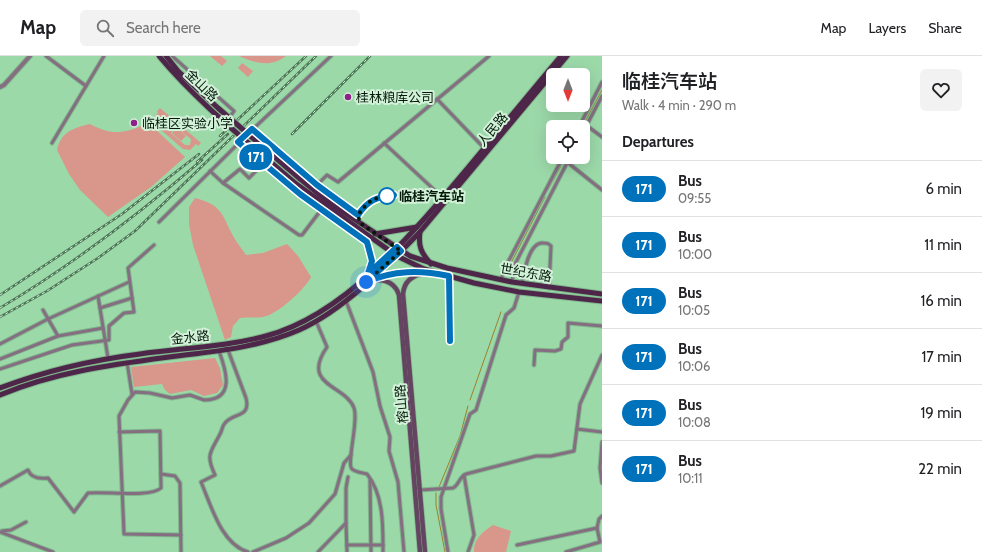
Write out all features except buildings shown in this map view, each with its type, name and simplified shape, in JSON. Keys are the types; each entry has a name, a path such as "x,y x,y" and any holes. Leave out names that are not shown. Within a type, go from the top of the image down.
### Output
{"main road":[{"name":"金山路","path":"159,56 170,70 224,121 363,234 397,256 424,270 432,272"},
{"name":"金山路","path":"166,56 178,70 218,108 297,180 375,234 399,249 431,264"},
{"name":"人民路","path":"432,214 443,198 561,56"},
{"name":"人民路","path":"432,214 567,56"},
{"path":"399,249 432,214"},
{"path":"375,234 418,230"},
{"path":"418,230 420,249 431,264"},
{"path":"363,234 367,242 372,261 368,274"},
{"name":"金水路","path":"0,388 60,369 108,358 219,345 267,336 306,322 338,300 392,252 399,249"},
{"name":"金水路","path":"0,395 15,389 81,370 127,362 228,350 284,336 316,321 346,300 397,256 399,249"},
{"name":"世纪东路","path":"431,264 512,282 602,294"},
{"path":"366,282 378,277 401,272 432,272"},
{"name":"世纪东路","path":"432,272 519,292 602,301"},
{"name":"榕山路","path":"425,552 403,294 405,286 410,278 432,272"},
{"name":"榕山路","path":"366,282 379,280 390,283 396,288 399,295 420,552"}],"street":[{"path":"0,87 4,85 30,56"},
{"path":"46,56 86,86"},
{"path":"52,143 104,56"},
{"path":"172,56 234,111 221,127"},
{"path":"159,222 238,142 331,56"},
{"path":"317,185 327,175 338,182 489,56"},
{"path":"583,120 602,82"},
{"path":"589,120 602,96"},
{"path":"437,99 484,148"},
{"path":"590,128 602,137"},
{"path":"252,129 317,185 358,215 360,223"},
{"path":"238,142 321,210 367,242"},
{"path":"384,143 443,198"},
{"path":"223,183 240,169 249,178 264,163"},
{"path":"501,279 507,264 559,164"},
{"path":"512,282 514,266 566,164"},
{"path":"570,164 602,190"},
{"path":"210,171 223,183 299,235 302,235 321,210"},
{"path":"544,192 549,195"},
{"path":"358,215 366,203 373,199 394,195"},
{"path":"522,283 525,265 535,245 538,243 546,243 551,246 549,288"},
{"path":"0,369 72,345 109,340 109,326 124,314 134,312 128,268 154,245"},
{"path":"507,264 514,266"},
{"path":"449,276 450,341"},
{"path":"0,344 48,319 129,282"},
{"path":"448,552 441,505 443,488 470,414 476,410 506,315 514,308 519,292"},
{"path":"98,296 108,358"},
{"path":"100,308 132,298"},
{"path":"346,300 373,372 380,406 390,437 389,451 398,482 404,552"},
{"path":"43,310 58,336"},
{"path":"316,321 327,347 321,362 321,375 326,384 348,398 355,410 356,425 351,455 352,469 367,474 379,498 383,552"},
{"path":"534,365 535,350 555,351 561,349 562,342 568,337 568,323 602,326"},
{"path":"0,359 58,336 103,328"},
{"path":"228,350 248,406 245,412 224,424 211,448 211,463 216,475 201,482 224,532 237,546 248,552"},
{"path":"132,394 145,392 172,398 190,395 204,400 214,398 219,395 227,384 226,371 219,351"},
{"path":"420,490 456,486 464,475 536,456 572,452 576,447 580,404 602,355"},
{"path":"127,362 132,394 119,416 124,534 181,535"},
{"path":"577,428 602,432"},
{"path":"0,486 28,470 29,474 35,478 48,478 74,512 88,493 157,491 161,488 160,431 119,432"},
{"path":"602,442 600,468 602,483"},
{"path":"253,552 286,538 309,523 335,494 344,463 351,455"},
{"path":"161,474 172,475 179,480 181,552"},
{"path":"464,475 474,535 468,552"},
{"path":"347,552 346,488 348,477"},
{"path":"370,478 371,552"},
{"path":"566,552 600,542 597,528 599,518 602,516"},
{"path":"0,531 11,530 26,522"},
{"path":"318,552 346,523"},
{"path":"517,545 597,528"},
{"path":"0,531 53,552"},
{"path":"347,545 383,545"}],"shaded area":[{"path":"210,56 221,56 227,61 222,66"},
{"path":"239,56 286,56 275,62 263,63 251,61"},
{"path":"242,63 253,71 248,77 238,68"},
{"path":"160,108 201,143 198,146 196,144 190,150 183,149 154,124 154,117 158,113 157,111","holes":["176,127 177,128 172,133 181,141 186,136 179,130 191,139 190,145 185,145 171,133"]},
{"path":"90,124 110,132 123,132 144,125 155,129 185,157 151,187 108,217 80,190 69,174 57,150 61,139 65,135 73,129"},
{"path":"195,198 210,203 219,210 246,255 263,253 287,244 298,256 311,277 297,294 276,312 263,317 240,318 233,326 231,337 225,340 193,245 189,224 189,207"},
{"path":"215,358 220,368 223,385 217,393 204,396 191,390 170,394 165,390 162,384 134,387 131,367"},
{"path":"493,525 511,531 506,552 474,552 477,539"}],"waterway":[{"path":"586,120 602,90"},
{"path":"548,190 562,164"},
{"path":"511,263 545,197"},
{"path":"470,400 501,312"},
{"path":"439,487 460,436 468,406"},
{"path":"436,493 436,505 445,552"}],"railway":[{"path":"220,136 306,56"},
{"path":"0,317 47,291 98,258 135,231 316,56"},
{"path":"292,134 370,56"},
{"path":"197,162 228,134"},
{"path":"0,295 122,214 199,154"},
{"path":"0,308 27,292 79,257 129,220 202,160"}],"bus line":[{"name":"171","path":"394,195 373,199 366,203 358,215 317,185 252,129 238,142 300,194 367,242 372,261 368,274 397,247 401,251 366,282 378,277 401,272 432,272 449,276 450,341"}],"place":[{"name":"桂林粮库公司","path":"348,97"},
{"name":"临桂区实验小学","path":"134,123"},
{"name":"临桂汽车站","path":"387,196"}],"route":[{"path":"366,282 401,251 360,223 358,215 366,203 378,197 387,196"}]}
